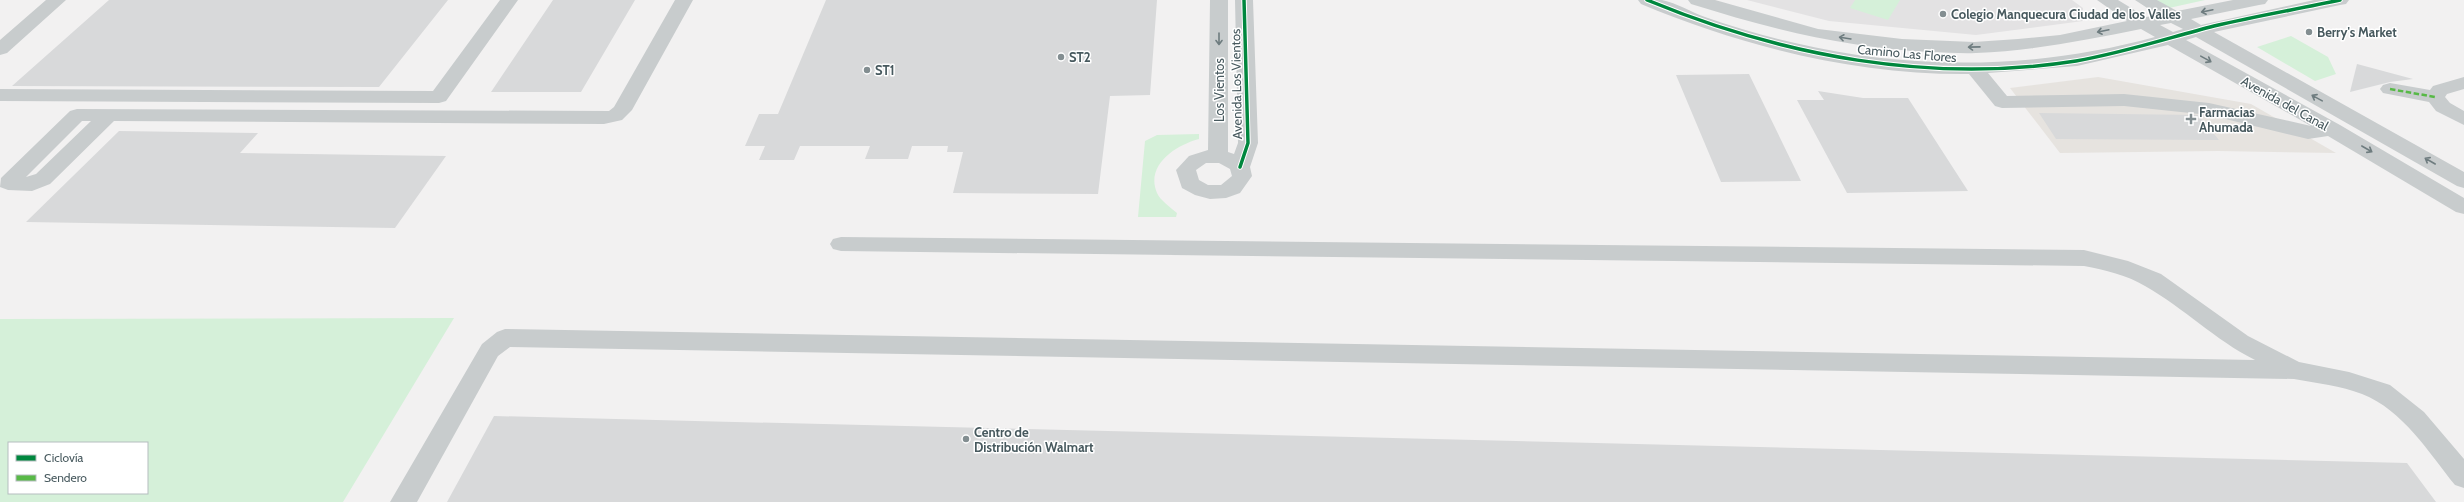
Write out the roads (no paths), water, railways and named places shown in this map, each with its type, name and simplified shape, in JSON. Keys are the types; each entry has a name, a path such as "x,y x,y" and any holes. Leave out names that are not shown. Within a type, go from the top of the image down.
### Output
{"street":[{"path":"0,49 57,0"},
{"path":"0,95 439,97 509,0"},
{"path":"109,115 43,179 32,184 8,183 77,115 109,115 604,118 615,116 622,110 684,0"},
{"name":"Los Vientos","path":"1218,156 1219,0"},
{"name":"Avenida Los Vientos","path":"1240,167 1248,143 1244,0"},
{"name":"Camino Las Flores","path":"1648,0 1714,26 1798,48 1896,64 1974,68 2060,62 2172,40 2198,31 2340,0"},
{"name":"Camino Las Flores","path":"1697,0 1760,20 1818,34 1927,47 1974,48 2060,40 2141,22 2175,18 2259,0"},
{"name":"Avenida del Canal","path":"2106,0 2172,40 2283,101 2464,207"},
{"name":"Avenida del Canal","path":"2144,0 2464,181"},
{"path":"1974,68 2002,102 2124,100 2209,110 2308,133 2333,130"},
{"path":"2435,97 2440,90 2464,83"},
{"path":"2390,89 2435,97 2443,107 2464,119"},
{"path":"2253,121 2265,117 2266,106 2283,101"},
{"name":"Avenida Los Vientos","path":"1218,156 1231,160 1240,167 1242,171 1240,180 1227,190 1205,192 1189,183 1186,170 1193,162 1204,157 1218,156"},
{"path":"841,244 2084,258 2120,266 2153,280 2240,342 2294,370"},
{"path":"403,502 490,350 505,338 2294,370 2351,382 2381,393 2411,416 2464,478"}],"place":[{"name":"Colegio Manquecura Ciudad de los Valles","path":"1943,14"},
{"name":"Berry's Market","path":"2309,32"},
{"name":"ST2","path":"1061,57"},
{"name":"ST1","path":"867,70"},
{"name":"Farmacias Ahumada","path":"2191,119"},
{"name":"Centro de Distribución Walmart","path":"966,439"}]}
